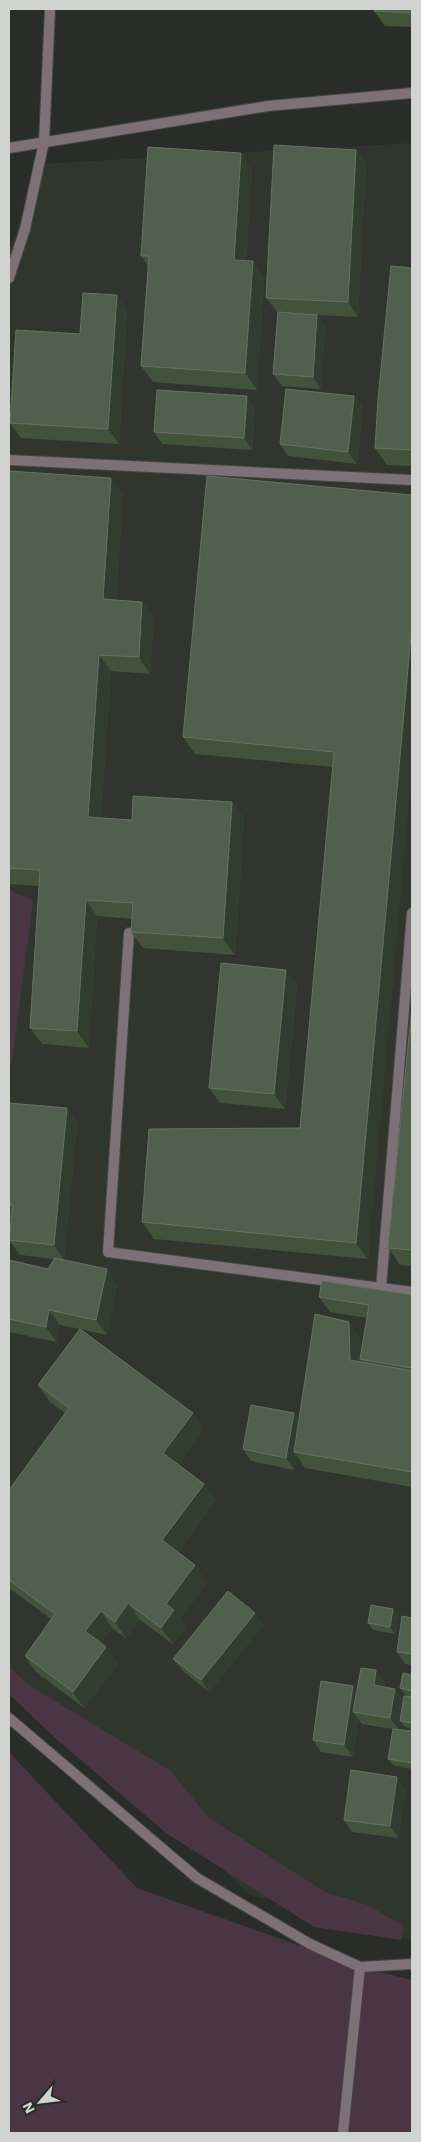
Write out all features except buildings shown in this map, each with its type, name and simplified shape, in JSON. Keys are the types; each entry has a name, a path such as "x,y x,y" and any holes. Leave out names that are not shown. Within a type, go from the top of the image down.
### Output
{"street":[{"path":"9,278 25,229 44,142 50,9"},
{"path":"9,148 268,106 412,93"},
{"path":"9,460 412,480"},
{"path":"381,1288 412,913"},
{"path":"129,933 108,1252 412,1292"},
{"path":"9,1718 197,1878 310,1944 360,1967 412,1964"},
{"path":"343,2133 360,1967"}],"shaded area":[{"path":"412,143 412,1941 249,1894 9,1666 9,252 39,164"},
{"path":"9,890 33,900 12,1062 9,1068"},
{"path":"9,1666 30,1686 171,1771 208,1817 325,1892 367,1905 404,1926 401,1940 314,1927 166,1833 54,1737 9,1694"},
{"path":"9,1752 137,1888 360,1967 412,1980 412,2133 9,2133"}]}
